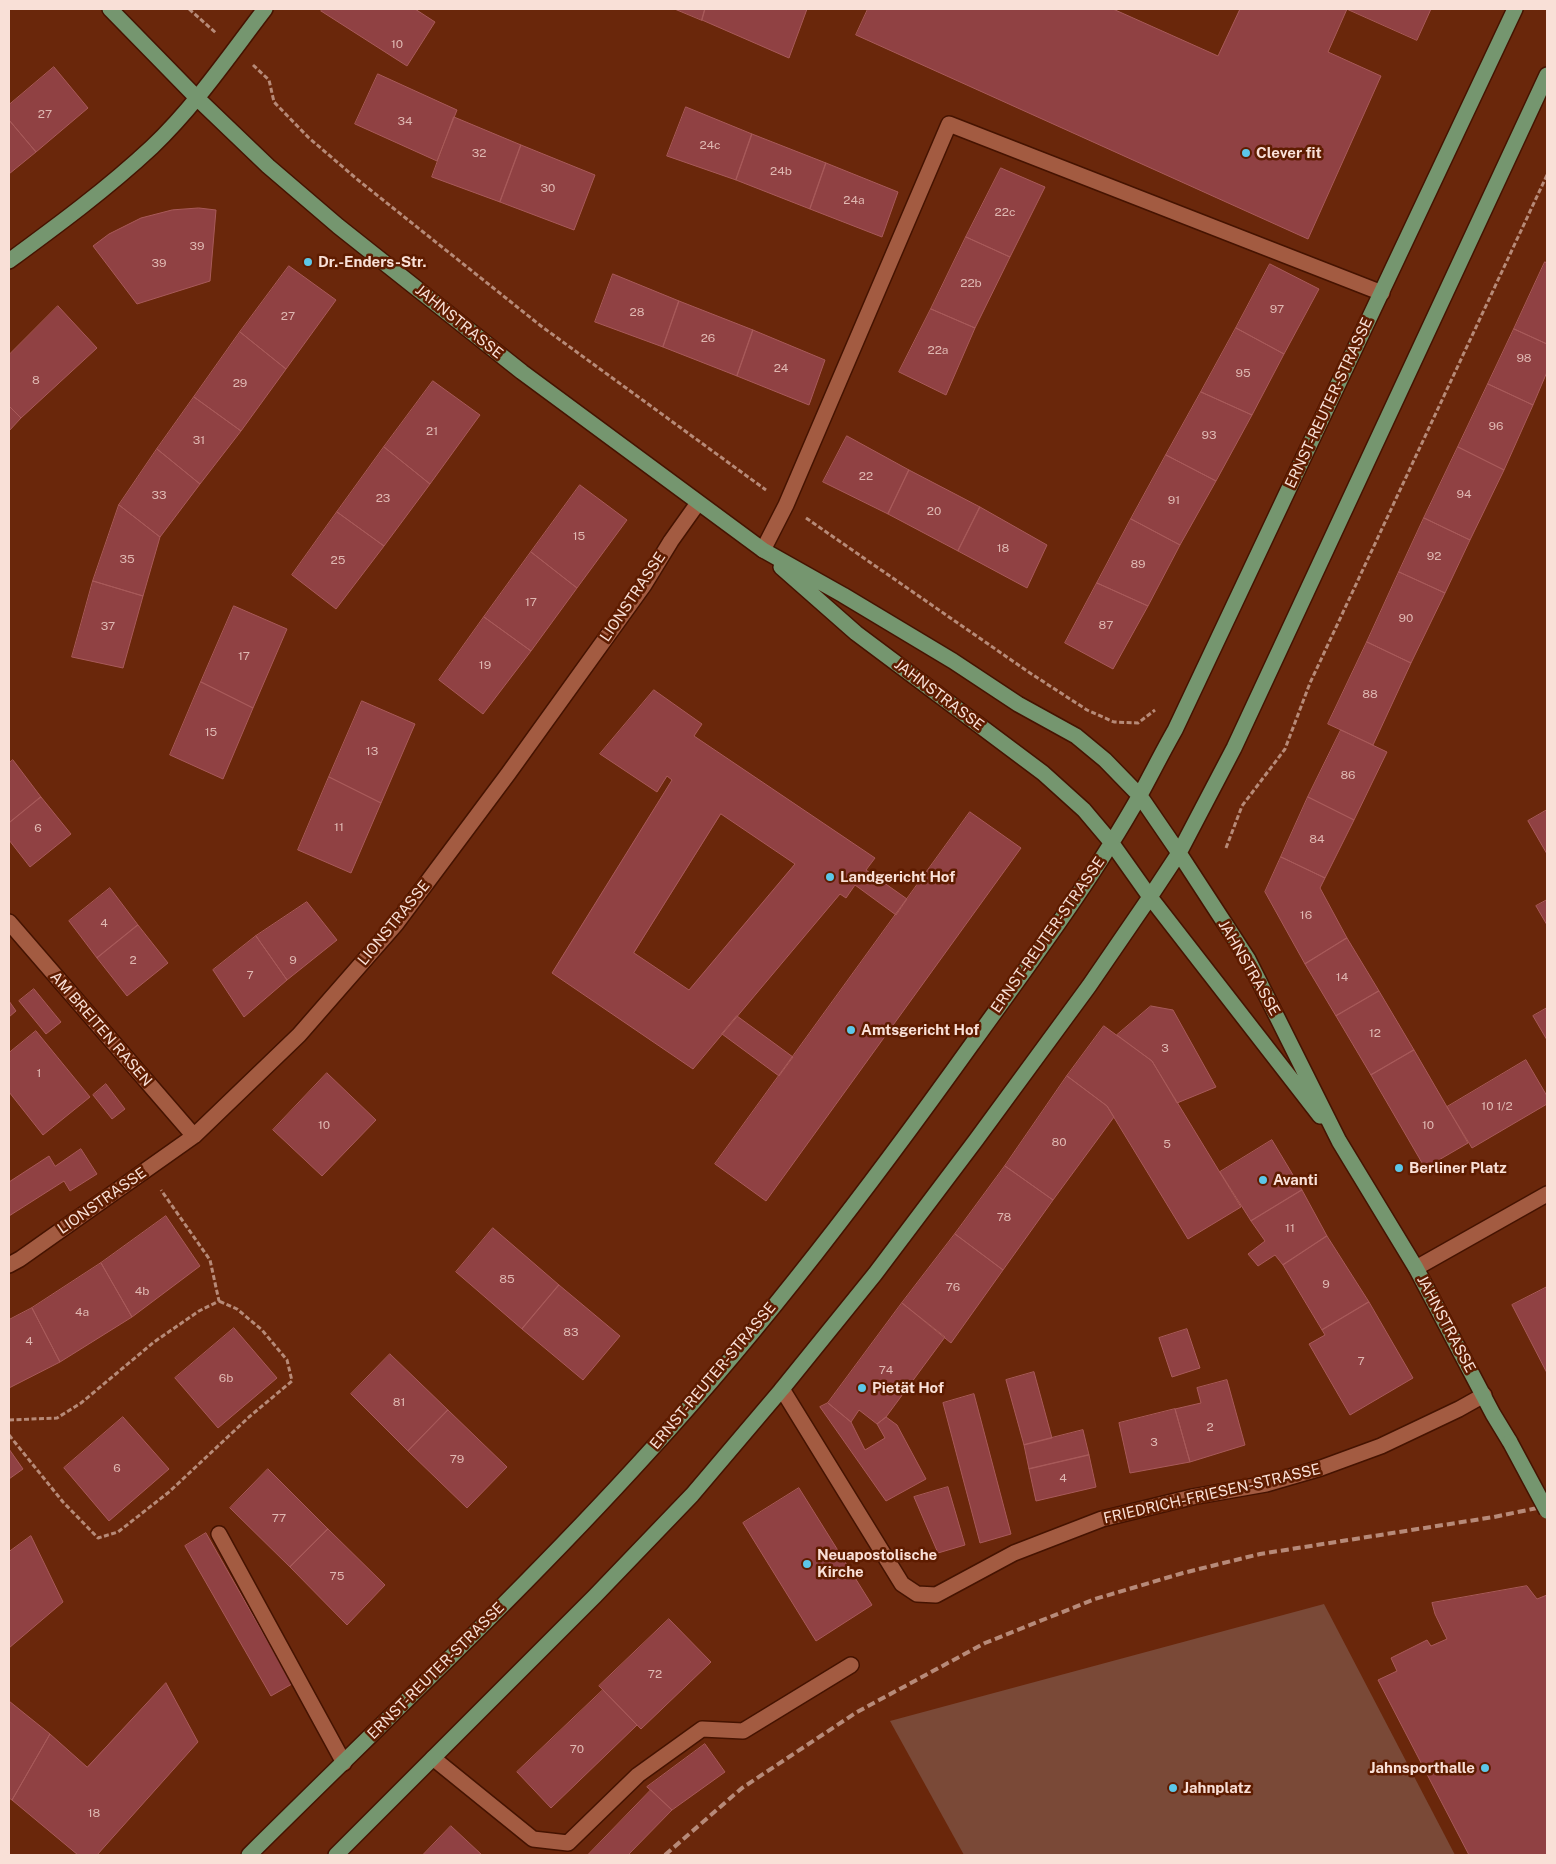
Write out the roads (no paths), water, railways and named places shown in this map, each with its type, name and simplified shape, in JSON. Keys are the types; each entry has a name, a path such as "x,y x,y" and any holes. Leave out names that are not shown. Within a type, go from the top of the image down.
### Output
{"main road":[{"name":"JAHNSTRASSE","path":"110,9 197,98 268,166 338,226 522,372 763,550 856,633 1059,786 1084,810 1111,842"},
{"path":"9,261 88,202 152,146 197,98 266,9"},
{"name":"ERNST-REUTER-STRASSE","path":"1140,796 1178,723 1515,9"},
{"path":"336,1855 595,1596 692,1495 782,1389 875,1274 976,1140 1150,898 1179,852 1234,748 1547,75"},
{"name":"JAHNSTRASSE","path":"763,550 843,595 953,661 1018,704 1076,736 1105,760 1140,796"},
{"path":"1150,898 1111,842 1140,796 1179,852"},
{"name":"ERNST-REUTER-STRASSE","path":"249,1855 535,1572 649,1453 763,1319 930,1104 1051,935 1111,842"},
{"name":"JAHNSTRASSE","path":"1179,852 1248,959 1339,1141 1416,1268 1493,1414 1547,1511"},
{"name":"JAHNSTRASSE","path":"1150,898 1339,1141"}],"street":[{"path":"763,550 786,505 950,124 1382,293"},
{"name":"LIONSTRASSE","path":"9,1265 194,1136 299,1035 396,924 508,774 610,632 698,503"},
{"name":"AM BREITEN RASEN","path":"9,922 194,1136"},
{"path":"1416,1268 1547,1194"},
{"name":"FRIEDRICH-FRIESEN-STRASSE","path":"782,1389 902,1584 917,1594 936,1595 1014,1553 1102,1519 1192,1497 1266,1484 1321,1468 1382,1446 1484,1395"},
{"path":"219,1534 344,1763"},
{"path":"433,1758 533,1838 568,1842 638,1775 702,1729 743,1731 851,1665"}],"railway":[{"path":"665,1855 742,1788 857,1712 985,1643 1095,1599 1183,1573 1260,1554 1494,1517 1547,1506"}],"place":[{"name":"Clever fit","path":"1246,153"},
{"name":"Dr.-Enders-Str.","path":"308,262"},
{"name":"Landgericht Hof","path":"830,877"},
{"name":"Amtsgericht Hof","path":"851,1030"},
{"name":"Berliner Platz","path":"1399,1168"},
{"name":"Avanti","path":"1263,1180"},
{"name":"Pietät Hof","path":"862,1388"},
{"name":"Neuapostolische Kirche","path":"807,1564"},
{"name":"Jahnsporthalle","path":"1485,1768"},
{"name":"Jahnplatz","path":"1173,1788"}]}
